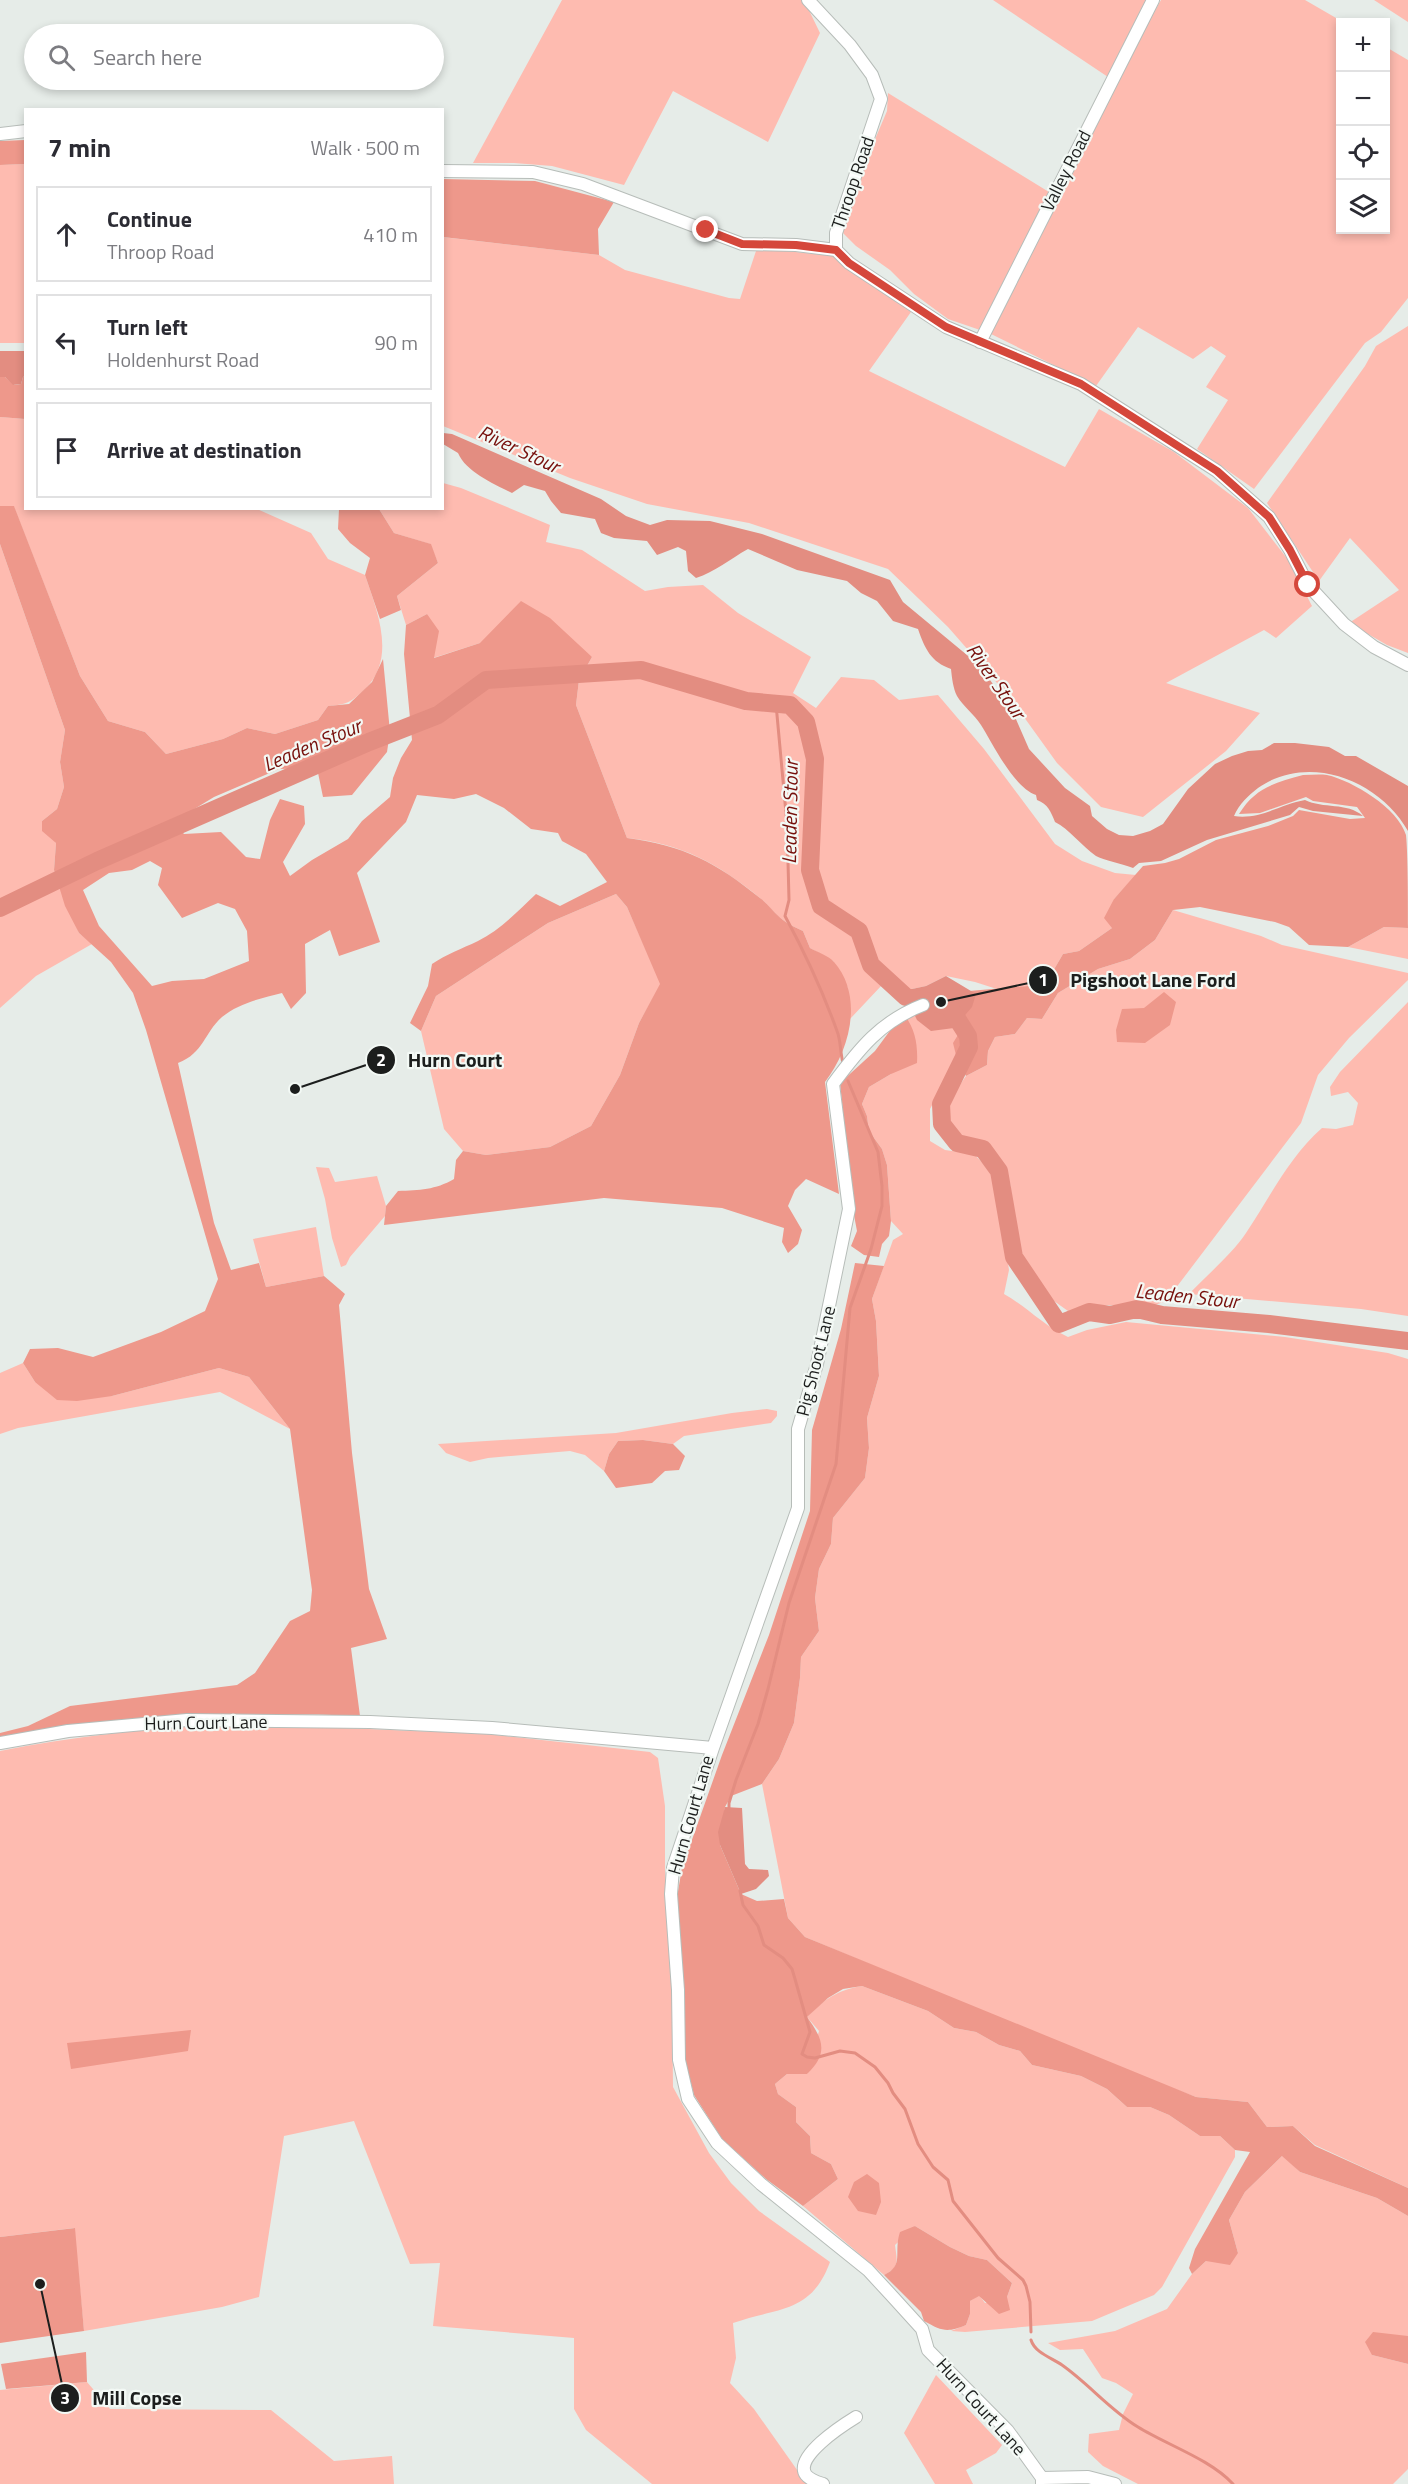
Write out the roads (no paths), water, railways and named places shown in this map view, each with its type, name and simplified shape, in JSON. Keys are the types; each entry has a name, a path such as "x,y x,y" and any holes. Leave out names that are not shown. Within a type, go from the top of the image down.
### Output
{"street":[{"name":"Throop Road","path":"808,0 855,52 872,75 880,99 840,218 835,240 836,250 849,263 946,327 1081,384 1217,471 1269,517 1308,585 1344,624 1374,647 1408,664"},
{"name":"Valley Road","path":"980,342 1153,0"},
{"path":"0,134 24,131"},
{"path":"444,171 533,172 593,187 742,244 796,245 836,250"},
{"name":"Pig Shoot Lane","path":"712,1748 798,1508 798,1430 817,1364 849,1209 833,1084 860,1047 903,1013 923,1005"},
{"name":"Hurn Court Lane","path":"0,1743 68,1731 187,1720 370,1722 492,1728 712,1748 674,1868 671,1894 678,1990 679,2060 688,2099 717,2143 761,2184 867,2270 910,2314 925,2334 928,2350 1008,2431 1042,2481"},
{"path":"823,2484 808,2478 803,2466 806,2459 826,2439 856,2417"},
{"path":"1042,2481 1088,2477 1115,2484"}],"waterway":[{"name":"Leaden Stour","path":"0,908 97,861 369,742 438,715 486,680 641,670 746,701 790,705 806,722 815,759 810,870 821,906 859,931 871,965 906,997 949,1006 968,1036 969,1047 941,1104 942,1124 957,1143 983,1149 999,1171 1014,1257 1059,1324 1089,1312 1110,1315 1137,1309 1162,1315 1269,1324 1408,1341"},
{"path":"776,704 787,824 789,900 785,916 832,1016 843,1063"},
{"path":"729,1811 736,1780 758,1724 789,1603 836,1464 850,1308 871,1249 882,1206 878,1152 848,1081"},
{"path":"740,1891 743,1905 758,1926 764,1945 783,1958 792,1969 810,2032 802,2054 815,2058 840,2051 855,2053 875,2067 905,2109 918,2144 933,2167 948,2180 953,2201 998,2258 1023,2280 1030,2302 1031,2332"},
{"path":"1031,2340 1040,2352 1072,2372 1128,2420 1149,2434 1213,2467 1233,2484"}],"place":[{"name":"Pigshoot Lane Ford","path":"941,1002"},
{"name":"Hurn Court","path":"295,1089"},
{"name":"Mill Copse","path":"40,2284"}],"water label":[{"name":"River Stour","path":"519,449"},
{"name":"River Stour","path":"996,681"}]}
